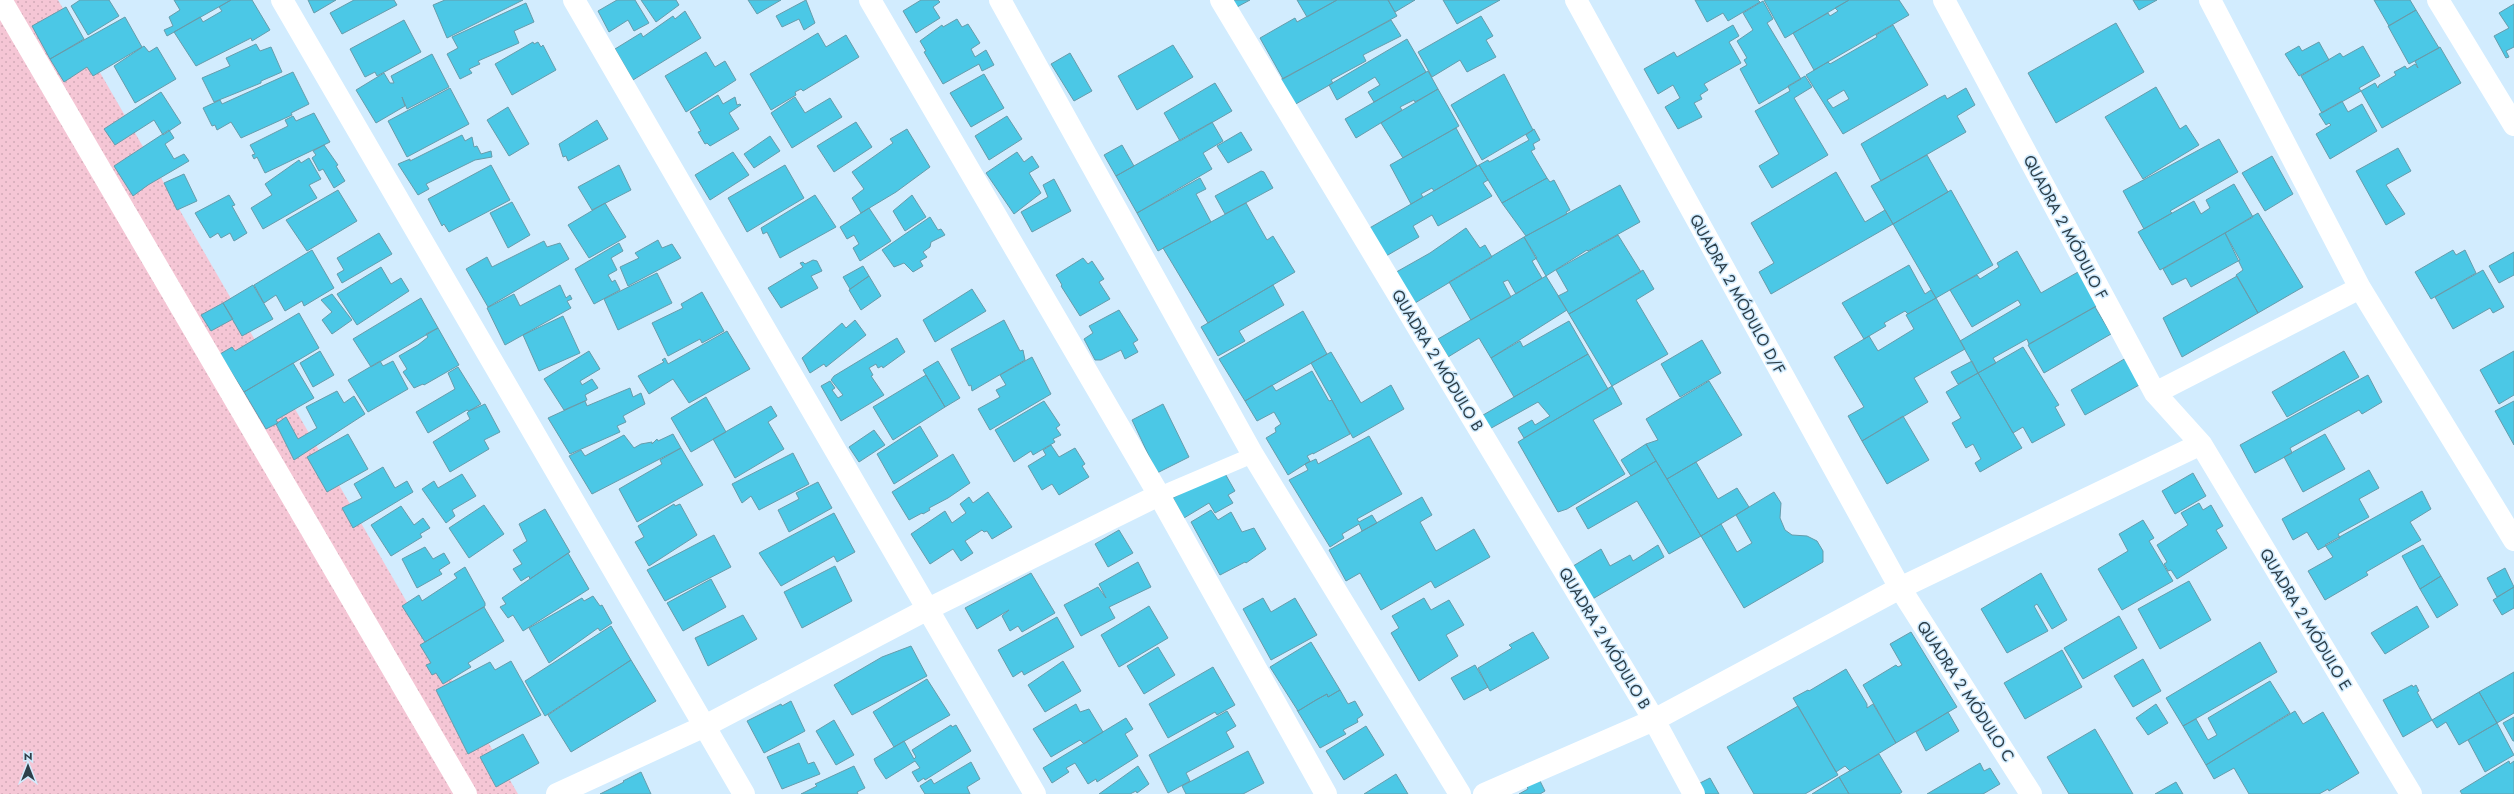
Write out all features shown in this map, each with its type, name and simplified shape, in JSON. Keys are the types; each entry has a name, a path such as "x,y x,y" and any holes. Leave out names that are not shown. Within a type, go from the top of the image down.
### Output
{"street":[{"path":"282,0 744,794"},
{"path":"574,0 926,610 1035,794"},
{"path":"870,0 1159,495 1326,794"},
{"path":"1000,0 1253,455 1460,794"},
{"name":"QUADRA 2 MÓDULO B","path":"1221,0 1654,720 1694,794"},
{"name":"QUADRA 2 MÓDULO D/F","path":"1576,0 1900,588"},
{"name":"QUADRA 2 MÓDULO F","path":"1944,0 2155,393 2201,444"},
{"path":"2210,0 2360,288 2514,540"},
{"path":"2438,0 2514,126"},
{"path":"6,2 466,794"},
{"path":"2155,393 2360,288"},
{"path":"1484,794 1654,720 1900,588 2201,444"},
{"name":"QUADRA 2 MÓDULO E","path":"2201,444 2411,794"},
{"path":"556,794 705,726 926,610 1159,495"},
{"name":"QUADRA 2 MÓDULO C","path":"1900,588 2031,794"}],"lane":[{"path":"1159,495 1253,455"}],"shaded area":[{"path":"0,0 58,0 518,794 0,794"}],"building":[{"path":"80,0 109,0 119,16 88,35 71,6"},
{"path":"174,0 231,0 167,36 164,30 173,26 169,17 180,10"},
{"path":"231,0 252,0 270,30 252,41 251,38 196,66 174,32 200,17 203,22 222,11 219,7"},
{"path":"308,0 336,0 314,13"},
{"path":"354,0 394,0 397,5 342,34 330,13"},
{"path":"445,0 523,0 447,38 433,5"},
{"path":"617,0 635,0 649,23 634,31 628,20 609,32 598,11"},
{"path":"641,0 676,0 679,5 656,22"},
{"path":"748,0 781,0 757,14"},
{"path":"806,0 815,23 804,30 799,19 782,27 776,16"},
{"path":"921,0 938,0 940,2 933,7 940,18 916,33 903,11"},
{"path":"1233,0 1250,0 1237,7"},
{"path":"1297,0 1337,0 1307,17"},
{"path":"1337,0 1388,0 1397,16 1283,79 1260,38 1295,18 1297,22"},
{"path":"1388,0 1415,0 1395,12"},
{"path":"1443,0 1500,0 1457,24"},
{"path":"1695,0 1758,0 1760,2 1728,21 1723,13 1707,22"},
{"path":"1764,0 1849,0 1785,38"},
{"path":"1849,0 1899,0 1909,15 1814,70 1793,33 1828,13 1830,16 1838,11 1835,8"},
{"path":"2133,0 2157,0 2139,10"},
{"path":"2374,0 2410,0 2416,10 2389,26"},
{"path":"1763,1 1773,19 1767,23 1801,79 1759,104 1740,69 1747,65 1744,60 1747,58 1737,41 1753,30 1743,13"},
{"path":"526,3 534,22 514,31 519,43 478,61 480,64 469,69 472,73 460,79 447,54 458,48 452,37"},
{"path":"2514,4 2514,47 2506,51 2509,57 2506,58 2494,36 2509,28 2499,13"},
{"path":"66,7 84,39 50,59 32,26"},
{"path":"2416,10 2439,48 2409,64 2388,26"},
{"path":"685,11 701,38 633,80 615,49 641,33 643,37 673,16 675,19"},
{"path":"1481,16 1493,36 1486,40 1496,57 1467,72 1460,60 1432,77 1418,52"},
{"path":"125,17 142,47 93,76 87,67 64,82 50,59"},
{"path":"957,19 962,27 968,24 980,43 971,49 975,57 986,50 994,65 982,71 979,64 943,84 924,52 926,51 920,41 942,25 943,27"},
{"path":"404,20 421,52 377,76 375,72 365,77 350,49"},
{"path":"1391,20 1401,36 1363,55 1366,61 1331,80 1333,83 1294,105 1280,80"},
{"path":"2116,23 2144,72 2056,123 2028,73"},
{"path":"1733,25 1739,36 1729,42 1741,63 1704,84 1708,90 1700,95 1702,99 1694,103 1702,117 1678,129 1665,107 1680,98 1673,85 1658,94 1644,69 1674,52 1677,57"},
{"path":"1893,25 1928,85 1843,134 1806,75 1828,62 1830,64 1877,37 1876,35","holes":["1844,90 1849,99 1833,108 1827,100"]},
{"path":"818,33 826,47 846,35 859,57 803,91 801,89 795,92 796,95 771,110 750,74"},
{"path":"1407,39 1426,72 1374,102 1368,92 1380,85 1375,77 1337,100 1329,85"},
{"path":"533,42 534,44 538,42 541,47 543,45 556,70 512,95 495,64"},
{"path":"2319,42 2329,60 2299,76 2285,54 2299,46 2302,51"},
{"path":"256,44 260,51 271,47 282,72 261,81 261,83 214,102 202,78 230,66 226,58"},
{"path":"1173,45 1193,77 1137,110 1118,76"},
{"path":"144,46 149,52 157,47 176,79 135,103 114,66"},
{"path":"2363,46 2380,76 2359,88 2361,91 2322,113 2301,76 2340,53 2343,57"},
{"path":"2440,47 2461,83 2382,128 2361,91 2375,83 2378,88 2379,85 2396,75 2394,72 2405,66 2407,69 2415,64 2418,68 2415,61"},
{"path":"706,52 715,67 725,61 736,80 686,112 665,76"},
{"path":"1070,53 1092,91 1074,101 1051,64"},
{"path":"432,54 449,87 407,109 402,97 405,106 376,123 356,90 384,73 390,83 394,83 391,76"},
{"path":"1428,71 1438,89 1415,102 1414,100 1400,107 1402,110 1356,138 1345,119"},
{"path":"293,72 309,104 291,113 292,115 241,138 231,122 217,130 215,125 212,126 203,108 220,100 222,104"},
{"path":"984,74 1004,108 971,127 950,93"},
{"path":"1504,74 1533,130 1482,160 1451,105"},
{"path":"1805,76 1812,87 1794,98 1828,155 1772,188 1759,166 1779,154 1755,111 1790,91 1788,86"},
{"path":"1215,83 1232,111 1180,141 1164,113"},
{"path":"2156,87 2180,129 2186,125 2199,145 2143,179 2105,117"},
{"path":"450,88 469,124 407,157 388,121"},
{"path":"1966,88 1975,105 1957,116 1966,132 1881,181 1861,144 1939,98 1945,95 1947,99"},
{"path":"1438,89 1459,126 1403,158 1381,123"},
{"path":"161,92 181,123 163,135 154,120 115,145 104,129"},
{"path":"718,95 723,104 735,97 737,105 741,105 729,113 739,129 710,146 707,143 705,144 698,132 701,131 690,112"},
{"path":"795,97 805,113 830,98 842,117 792,148 771,113"},
{"path":"2342,101 2348,112 2362,104 2377,131 2330,159 2316,134 2331,125 2329,123 2326,125 2319,114"},
{"path":"508,107 529,144 509,156 487,120"},
{"path":"314,113 330,142 265,173 257,157 254,159 252,155 255,154 250,145 288,126 285,120 293,116 296,121"},
{"path":"1007,116 1022,139 989,160 975,136"},
{"path":"597,120 608,139 568,161 566,156 563,157 559,144"},
{"path":"856,122 872,147 834,172 817,146"},
{"path":"1212,122 1223,141 1203,153 1212,169 1137,213 1116,176"},
{"path":"1456,128 1477,166 1434,191 1432,188 1421,194 1423,197 1411,204 1390,165"},
{"path":"907,129 930,167 896,192 861,213 852,198 864,189 852,172 893,143 890,139"},
{"path":"1534,129 1540,140 1533,144 1535,149 1531,151 1547,178 1502,203 1479,165 1488,160 1489,162 1493,160 1529,140 1526,135"},
{"path":"169,130 174,138 165,144 174,159 184,154 189,161 148,185 133,196 114,166"},
{"path":"1241,132 1252,150 1228,163 1217,146"},
{"path":"462,135 465,141 472,137 474,147 477,146 481,154 491,151 492,157 475,160 426,184 429,189 418,195 398,164 410,159 410,161"},
{"path":"770,136 780,151 754,168 744,154"},
{"path":"2219,139 2238,172 2170,211 2172,213 2144,229 2123,191"},
{"path":"324,145 338,165 336,166 345,181 334,188 323,169 319,171 312,158 316,155 313,151"},
{"path":"1122,145 1134,166 1116,176 1104,155"},
{"path":"2398,148 2411,171 2386,185 2405,214 2386,225 2356,171"},
{"path":"733,152 749,175 710,200 695,175"},
{"path":"1017,152 1024,162 1032,156 1039,167 1029,173 1041,193 1014,214 986,173"},
{"path":"1927,155 1948,192 1893,224 1871,186"},
{"path":"2272,156 2293,194 2265,211 2242,173"},
{"path":"309,158 321,179 309,185 317,198 263,229 251,208 272,195 265,184 299,160 301,163"},
{"path":"491,165 510,200 449,232 444,224 442,226 428,199"},
{"path":"619,165 631,190 592,210 578,187"},
{"path":"785,165 804,198 747,232 728,198"},
{"path":"1479,165 1488,180 1483,183 1492,196 1438,226 1432,215 1413,226 1419,237 1381,259 1366,230"},
{"path":"1261,171 1264,172 1273,188 1225,214 1215,196"},
{"path":"1836,172 1865,222 1885,210 1893,224 1771,294 1759,272 1774,263 1751,223"},
{"path":"184,174 197,201 177,210 164,183"},
{"path":"1200,178 1206,189 1196,194 1211,222 1158,251 1137,213"},
{"path":"1547,178 1550,182 1554,180 1570,210 1566,212 1567,214 1526,236 1502,203"},
{"path":"1054,179 1071,211 1032,232 1021,212 1048,197 1043,185"},
{"path":"2234,184 2253,217 2160,270 2138,232 2194,201 2201,214 2210,208 2206,200"},
{"path":"1620,185 1640,222 1588,251 1587,250 1546,276 1524,237"},
{"path":"338,190 357,221 307,251 286,220"},
{"path":"1951,190 1993,265 1936,298 1893,224"},
{"path":"229,195 235,205 232,206 247,233 234,241 230,233 221,238 218,233 210,238 195,213"},
{"path":"815,195 836,227 780,258 767,232 763,234 761,228"},
{"path":"912,195 926,217 905,231 893,211"},
{"path":"512,202 530,235 508,248 490,213"},
{"path":"605,203 626,237 589,258 568,225"},
{"path":"1246,203 1267,240 1273,236 1295,272 1208,323 1163,248"},
{"path":"869,208 891,241 860,261 853,248 859,244 854,235 847,239 840,227"},
{"path":"2258,213 2303,287 2258,313 2236,275 2243,270 2225,233"},
{"path":"930,217 938,230 941,229 945,235 931,242 930,247 923,252 927,257 920,261 923,266 913,272 904,263 894,267 882,250"},
{"path":"1466,228 1480,248 1485,245 1492,257 1410,306 1391,275 1430,253"},
{"path":"379,233 392,254 342,283 337,274 344,270 337,258"},
{"path":"2225,233 2240,260 2191,287 2186,278 2172,285 2163,269"},
{"path":"1618,235 1641,272 1569,314 1558,296 1568,291 1556,270"},
{"path":"1524,237 1537,258 1532,261 1542,278 1516,294 1508,280 1503,282 1511,297 1471,320 1449,282"},
{"path":"658,240 662,248 672,244 681,258 628,286 620,267 639,258 635,253"},
{"path":"544,241 547,247 560,243 569,259 488,307 466,269 487,257 492,267"},
{"path":"619,243 623,251 611,258 617,270 608,275 612,282 615,280 620,290 594,304 575,269"},
{"path":"312,250 334,288 304,306 302,301 285,311 276,295 264,303 254,285"},
{"path":"2453,250 2456,255 2465,250 2476,273 2431,299 2415,272"},
{"path":"2017,251 2041,293 2078,272 2098,305 2029,344 2027,339 1993,358 1996,363 1978,373 1960,341 2021,305 2018,300 1972,327 1950,290 1977,275 1980,279 1999,267 1997,263"},
{"path":"2514,252 2514,275 2499,283 2489,266"},
{"path":"1083,258 1088,264 1092,261 1104,279 1099,282 1110,299 1080,316 1061,286 1062,285 1056,275"},
{"path":"813,260 817,261 822,271 811,276 818,288 781,308 768,288 803,267 800,263 803,262 805,264"},
{"path":"1909,265 1925,294 1931,290 1936,298 1908,314 1905,311 1884,323 1886,326 1864,339 1842,303"},
{"path":"863,266 869,276 850,289 843,277"},
{"path":"381,267 391,284 401,278 409,291 357,325 337,294"},
{"path":"1643,270 1654,289 1636,300 1668,354 1612,386 1569,314"},
{"path":"2483,270 2504,307 2493,313 2490,308 2453,329 2435,297"},
{"path":"657,273 672,303 618,330 604,299"},
{"path":"869,276 881,296 861,310 849,290"},
{"path":"1546,276 1567,310 1491,358 1479,338 1448,357 1438,339"},
{"path":"2237,276 2258,313 2182,357 2163,318"},
{"path":"253,285 273,319 242,336 223,303"},
{"path":"560,285 566,298 570,295 572,299 567,301 571,308 505,345 487,308 514,294 520,306"},
{"path":"1273,285 1284,305 1239,331 1245,341 1218,356 1201,327"},
{"path":"972,289 986,311 935,342 923,320"},
{"path":"702,292 724,331 702,343 700,339 668,356 652,323 683,308 681,304"},
{"path":"332,294 352,320 332,334 322,320 332,312 321,300"},
{"path":"421,298 438,328 371,367 353,339"},
{"path":"1936,298 1965,349 1914,378 1928,402 1862,441 1848,416 1864,407 1834,357 1869,336 1878,351 1914,329 1906,315"},
{"path":"223,303 233,319 211,331 201,315"},
{"path":"2095,307 2111,334 2044,373 2028,345"},
{"path":"1119,310 1138,340 1133,343 1138,352 1125,359 1121,350 1101,360 1095,360 1084,339 1093,333 1089,326"},
{"path":"1303,311 1327,354 1245,401 1219,359"},
{"path":"299,313 319,348 244,392 220,354 232,347 235,351"},
{"path":"563,316 580,353 539,371 523,335"},
{"path":"855,320 866,335 826,367 824,364 810,373 802,358 842,323 846,328"},
{"path":"1004,320 1020,351 1023,350 1025,360 972,391 971,385 969,386 951,349"},
{"path":"1569,321 1588,354 1514,397 1491,358 1520,341 1523,347"},
{"path":"438,328 459,365 424,385 423,384 414,388 403,372 407,369 399,356 418,345 428,337 426,334"},
{"path":"727,331 750,369 689,403 673,379 649,394 638,376 664,362 662,360 665,358 668,364"},
{"path":"897,338 905,352 883,368 882,366 878,368 876,364 869,368 873,375 871,376 884,395 841,421 821,386 830,381 835,388 832,390 838,398 843,395 831,380 834,376"},
{"path":"1702,340 1721,373 1680,397 1661,364"},
{"path":"2023,347 2059,405 2055,407 2065,425 2032,443 2023,427 2013,433 1978,373"},
{"path":"320,351 334,375 313,387 300,363"},
{"path":"589,351 600,369 580,381 582,385 592,379 598,388 585,395 587,400 564,410 544,379"},
{"path":"2344,351 2359,377 2287,417 2272,392"},
{"path":"2514,351 2514,395 2499,404 2480,370"},
{"path":"1331,352 1361,403 1391,385 1404,409 1353,438 1311,363"},
{"path":"1588,354 1608,389 1524,438 1518,428 1532,420 1535,425 1550,416 1538,402 1486,431 1478,418"},
{"path":"1032,357 1051,394 990,430 978,409 1000,397 996,390 1006,385 1000,375"},
{"path":"2126,358 2141,384 2085,415 2071,390"},
{"path":"380,361 383,366 393,361 408,389 368,412 348,380"},
{"path":"938,361 960,398 945,407 923,370"},
{"path":"1972,361 1978,373 1958,384 1951,372"},
{"path":"293,363 314,398 276,420 278,423 266,429 244,392"},
{"path":"458,367 481,404 469,411 467,410 428,433 416,412 455,389 448,373"},
{"path":"1312,371 1329,401 1332,400 1350,434 1307,456 1310,461 1288,475 1266,438 1276,432 1275,428 1281,424 1274,412 1257,421 1245,401 1272,385 1276,391"},
{"path":"1978,373 2022,448 1980,472 1975,463 1981,459 1973,444 1966,448 1952,423 1961,418 1946,392"},
{"path":"926,375 945,407 893,440 873,407"},
{"path":"2368,375 2382,402 2362,414 2359,410 2290,448 2292,453 2255,473 2240,445"},
{"path":"1709,381 1742,435 1667,479 1646,444 1658,440 1646,419"},
{"path":"1612,386 1622,404 1593,420 1625,474 1567,509 1558,512 1518,442"},
{"path":"630,388 633,397 641,393 645,404 623,416 626,422 617,426 620,432 570,454 548,418 585,401 587,406"},
{"path":"337,391 344,403 354,396 365,414 294,460 276,424 286,417 298,439 317,428 306,407"},
{"path":"706,397 726,432 691,452 671,418"},
{"path":"1044,401 1060,425 1056,428 1061,435 1053,439 1055,442 1033,455 1031,451 1014,462 995,430"},
{"path":"2514,401 2514,445 2495,411"},
{"path":"485,404 500,432 484,440 489,449 450,472 433,442 470,419 467,413 469,411"},
{"path":"1163,404 1189,457 1157,473 1132,420"},
{"path":"771,406 777,416 768,422 784,449 735,478 713,439"},
{"path":"1903,416 1929,460 1887,484 1862,441"},
{"path":"920,426 938,456 894,484 877,454"},
{"path":"874,430 885,445 859,462 849,447"},
{"path":"348,434 368,469 327,492 307,457"},
{"path":"673,434 681,448 592,494 569,456 581,450 585,456 624,435 634,448 641,444 652,442 652,444 657,439 658,441"},
{"path":"2325,434 2345,469 2303,492 2284,457"},
{"path":"1369,436 1402,494 1357,519 1359,522 1372,515 1377,523 1362,531 1359,524 1342,534 1344,538 1330,547 1289,480 1308,470 1305,464 1316,459 1318,464"},
{"path":"1646,444 1656,461 1631,476 1621,460"},
{"path":"1051,445 1059,457 1075,448 1085,464 1082,466 1089,477 1059,495 1052,484 1042,490 1028,466 1046,455 1043,450"},
{"path":"681,448 703,485 637,522 619,489 662,464 660,460"},
{"path":"793,453 809,484 759,510 751,496 742,503 732,484"},
{"path":"953,454 970,483 948,498 929,508 930,510 909,520 892,492"},
{"path":"1656,461 1701,536 1669,554 1637,501 1588,529 1576,508"},
{"path":"1696,462 1718,499 1737,488 1749,507 1701,536 1667,479"},
{"path":"383,467 395,488 407,481 413,492 353,528 342,508 362,498 354,484"},
{"path":"1223,470 1235,491 1228,495 1233,503 1215,513 1209,503 1184,518 1173,498"},
{"path":"2369,470 2379,488 2359,499 2369,517 2338,534 2340,538 2318,550 2307,532 2293,540 2282,519"},
{"path":"2193,473 2206,496 2175,514 2162,491"},
{"path":"462,474 476,496 452,510 455,516 446,523 422,489 434,481 438,488"},
{"path":"818,482 832,508 789,532 778,510 799,499 796,493"},
{"path":"2422,491 2431,509 2410,522 2421,540 2366,572 2368,575 2325,600 2308,571 2333,557 2325,545"},
{"path":"988,492 1012,527 992,539 987,531 984,532 982,530 965,541 973,553 961,561 953,549 930,564 911,534 945,511 952,523 966,513 960,504 969,497 973,503"},
{"path":"1774,492 1781,503 1780,518 1785,530 1792,535 1807,536 1817,541 1823,551 1823,562 1744,608 1701,536 1721,524 1737,552 1752,543 1736,515"},
{"path":"1422,497 1432,515 1420,522 1436,551 1474,529 1490,557 1435,588 1431,581 1381,610 1360,573 1346,581 1329,550"},
{"path":"2199,503 2203,510 2211,505 2223,526 2216,530 2227,548 2177,579 2171,570 2168,571 2164,564 2167,562 2157,545 2188,525 2181,513"},
{"path":"674,504 675,506 680,504 697,535 649,566 635,542 644,537 638,526"},
{"path":"484,505 504,534 469,558 449,528"},
{"path":"401,506 414,525 423,518 430,528 420,534 422,537 391,556 371,525"},
{"path":"545,509 570,552 530,579 529,576 521,581 513,569 522,564 513,550 527,541 519,524"},
{"path":"1211,510 1218,520 1231,512 1242,532 1254,528 1266,549 1246,563 1245,562 1220,575 1191,522"},
{"path":"834,513 855,552 837,562 834,556 781,586 759,553"},
{"path":"2143,520 2154,538 2149,541 2173,581 2122,610 2098,569 2128,551 2119,534"},
{"path":"1119,530 1133,553 1108,567 1095,544"},
{"path":"714,535 731,567 665,601 647,570"},
{"path":"1658,545 1664,557 1584,604 1565,571 1601,549 1610,566 1630,555 1633,561"},
{"path":"2423,545 2441,576 2420,589 2402,556"},
{"path":"425,547 433,559 444,553 450,563 439,570 442,574 417,588 402,559"},
{"path":"568,553 589,589 523,631 513,615 508,618 500,607 506,604 502,598"},
{"path":"1138,562 1151,587 1109,607 1115,618 1081,636 1064,605 1098,587 1106,598 1099,584"},
{"path":"835,566 852,601 802,628 784,592"},
{"path":"465,567 485,603 485,606 425,642 402,606 419,595 422,601 457,578 454,574"},
{"path":"2505,568 2514,587 2497,597 2487,578"},
{"path":"1031,573 1055,613 1022,632 1018,626 1010,631 1002,616 1009,610 977,629 965,608"},
{"path":"2041,573 2067,620 2052,629 2037,604 2034,606 2048,631 2007,653 1981,609"},
{"path":"2441,576 2458,605 2437,618 2420,589"},
{"path":"711,579 726,607 683,631 667,603"},
{"path":"2189,581 2211,620 2160,649 2138,609"},
{"path":"2514,587 2514,608 2502,615 2493,600"},
{"path":"593,596 600,606 602,605 612,623 600,631 598,628 549,663 529,628 582,598 584,601"},
{"path":"1263,598 1271,612 1295,598 1317,635 1271,660 1243,609"},
{"path":"1424,598 1431,610 1449,600 1464,625 1446,635 1458,656 1419,681 1391,633 1399,628 1392,616"},
{"path":"1149,606 1168,638 1119,667 1101,635"},
{"path":"2417,606 2429,627 2385,654 2371,633"},
{"path":"484,607 504,641 468,663 471,667 443,684 436,673 432,675 426,665 431,663 420,645"},
{"path":"743,615 757,639 708,666 695,638"},
{"path":"2119,616 2137,648 2083,679 2064,648"},
{"path":"1057,617 1074,647 1024,675 1022,671 1013,677 998,650"},
{"path":"611,626 631,660 545,716 525,681"},
{"path":"1533,632 1549,658 1490,691 1478,668 1512,648 1509,645"},
{"path":"1911,632 1957,707 1896,743 1863,685 1896,665 1898,667 1902,665 1890,644"},
{"path":"1311,642 1340,690 1328,697 1327,694 1298,711 1270,667"},
{"path":"2260,642 2277,672 2183,726 2166,698"},
{"path":"911,646 927,676 852,715 834,685 882,657"},
{"path":"1158,647 1175,675 1144,694 1127,666"},
{"path":"2062,650 2082,687 2025,719 2004,683"},
{"path":"2143,659 2161,691 2133,707 2114,676"},
{"path":"631,660 656,701 571,752 548,715"},
{"path":"511,661 541,715 468,754 436,690 490,662 495,670"},
{"path":"1063,661 1081,691 1045,712 1028,685"},
{"path":"1475,665 1488,687 1464,700 1451,678"},
{"path":"1213,667 1235,705 1217,715 1215,712 1168,738 1149,704"},
{"path":"1846,669 1867,704 1867,708 1873,704 1896,743 1850,771 1845,766 1836,772 1793,698 1808,690 1809,691"},
{"path":"2514,672 2514,713 2497,723 2479,692"},
{"path":"927,679 950,715 894,747 873,712"},
{"path":"2270,681 2290,713 2206,765 2183,726 2196,719 2208,740 2217,735 2208,718"},
{"path":"2412,685 2413,687 2416,685 2419,691 2417,692 2432,720 2403,737 2383,700"},
{"path":"1340,690 1348,704 1355,701 1363,715 1357,719 1358,722 1343,730 1346,734 1320,748 1297,710 1298,711 1327,694 1328,697"},
{"path":"2479,692 2497,723 2459,745 2446,722 2437,728 2432,720"},
{"path":"791,701 805,731 764,753 747,721 781,704 782,706"},
{"path":"1076,704 1080,712 1089,709 1103,732 1084,744 1080,740 1051,757 1033,729"},
{"path":"2156,704 2168,723 2148,735 2136,718"},
{"path":"1798,706 1838,775 1805,794 1754,794 1727,747"},
{"path":"1227,711 1236,726 1226,732 1234,747 1186,773 1190,781 1168,793 1149,755"},
{"path":"2295,711 2303,724 2323,712 2359,773 2329,791 2328,789 2319,794 2249,794 2234,768 2214,779 2206,765"},
{"path":"1948,712 1959,731 1926,751 1916,732"},
{"path":"2514,717 2514,741 2513,741 2503,723"},
{"path":"1126,718 1133,729 1125,734 1138,756 1097,782 1096,779 1088,784 1075,763 1066,768 1069,772 1052,783 1043,768"},
{"path":"834,720 854,755 836,765 816,731"},
{"path":"2497,723 2514,755 2485,772 2468,740"},
{"path":"951,725 952,727 956,725 971,751 925,780 924,778 918,782 912,772 920,768 915,761 886,779 876,764 874,759 904,741 914,759 916,757 912,750"},
{"path":"1366,726 1384,755 1344,780 1326,751"},
{"path":"2095,729 2133,794 2069,794 2047,757"},
{"path":"523,734 539,763 496,787 480,757"},
{"path":"799,743 808,764 814,762 820,774 782,789 767,757"},
{"path":"1248,751 1264,783 1243,794 1186,794 1182,786"},
{"path":"1879,754 1902,792 1899,794 1849,794 1839,777"},
{"path":"2509,761 2510,764 2514,761 2514,794 2462,794 2460,791"},
{"path":"971,762 980,779 967,787 970,794 925,794 920,786 931,779 934,784"},
{"path":"1980,763 1984,771 1990,768 2000,784 1983,794 1927,794"},
{"path":"854,766 865,788 857,792 858,794 801,794 817,786 815,784"},
{"path":"1138,766 1149,784 1137,793 1136,791 1130,794 1099,794"},
{"path":"641,772 651,794 600,794 624,782 623,781"},
{"path":"1396,774 1408,794 1364,794"},
{"path":"1839,777 1849,794 1812,794"},
{"path":"1710,778 1719,794 1693,794 1690,788"},
{"path":"1539,779 1545,791 1540,794 1519,794 1528,789 1527,786"},
{"path":"2176,782 2183,794 2155,794"}]}
